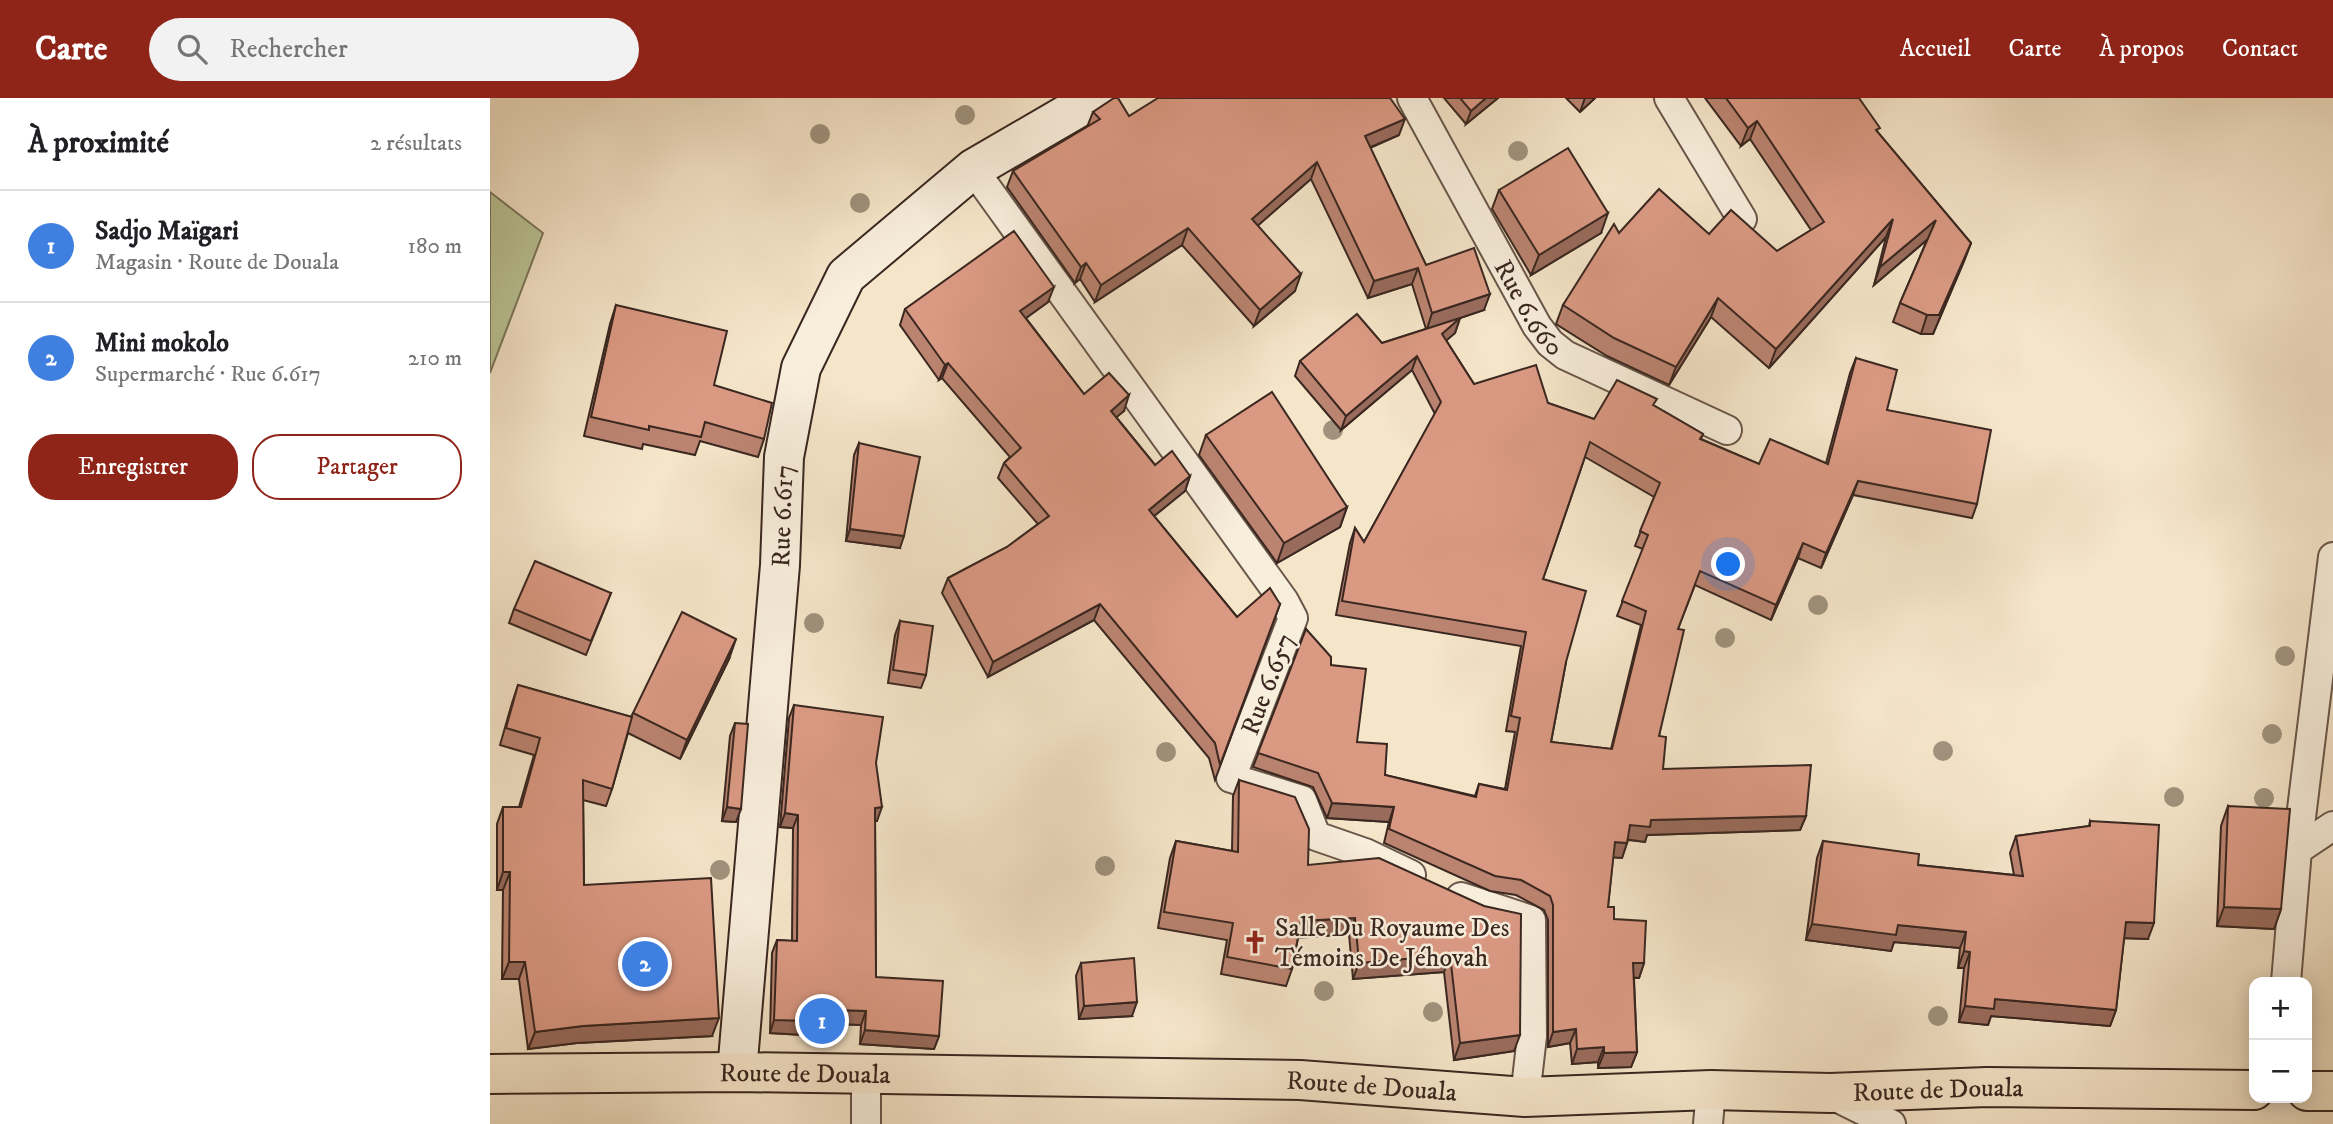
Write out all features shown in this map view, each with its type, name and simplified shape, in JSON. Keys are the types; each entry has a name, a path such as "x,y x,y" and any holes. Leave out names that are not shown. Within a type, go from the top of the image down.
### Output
{"highway":[{"name":"Route de Douala","path":"490,1074 737,1072 1300,1080 1525,1097 1710,1107 1830,1093 1987,1087 2249,1090"},
{"path":"2312,1091 2333,1091"}],"street":[{"name":"Rue 6.660","path":"1412,98 1537,326 1549,343 1565,355 1727,430"},
{"path":"1669,98 1742,219"},
{"name":"Rue 6.617","path":"737,1072 780,565 784,457 801,368 846,276 973,169 1071,104"},
{"name":"Rue 6.657","path":"973,169 1284,601 1293,618 1231,778 1302,800 1316,836 1365,853 1485,907 1509,910 1531,919 1532,1036 1525,1097"},
{"path":"2286,977 2297,850 2333,557"},
{"path":"2297,850 2333,826"},
{"path":"866,1074 866,1124"},
{"path":"1830,1093 1891,1124"}],"green space":[{"path":"490,192 543,233 490,373"}],"building":[{"path":"1118,98 1129,116 1158,98 1390,98 1405,119 1365,136 1426,265 1474,248 1490,294 1432,313 1418,268 1374,281 1317,162 1252,219 1301,274 1260,310 1188,228 1101,285 1086,263 1081,267 1013,171 1100,119 1093,112"},
{"path":"1460,98 1486,98 1471,111"},
{"path":"1726,98 1859,98 1880,128 1876,130 1971,243 1939,315 1927,315 1900,303 1936,220 1880,267 1893,219 1776,349 1718,298 1676,367 1614,338 1563,305 1614,224 1619,233 1659,189 1709,234 1731,210 1777,251 1824,222 1757,121 1748,128"},
{"path":"1568,148 1608,213 1539,255 1499,190"},
{"path":"1014,231 1054,287 1020,311 1084,394 1109,373 1129,395 1111,411 1155,465 1172,451 1190,476 1149,510 1237,617 1270,588 1280,604 1220,765 1215,743 1100,604 993,662 948,578 1007,547 1049,516 1004,463 1021,448 948,363 945,365 905,309"},
{"path":"616,305 727,331 714,385 772,403 764,439 705,422 701,437 649,426 649,430 591,417"},
{"path":"1357,314 1382,343 1460,318 1442,334 1474,384 1536,365 1548,403 1594,419 1617,380 1657,399 1653,405 1703,434 1700,439 1759,464 1770,439 1828,464 1856,358 1897,370 1887,410 1991,430 1977,504 1858,481 1826,553 1803,543 1776,605 1700,571 1678,629 1684,630 1659,736 1666,737 1663,769 1811,765 1806,816 1651,820 1650,827 1630,825 1627,843 1615,842 1608,907 1614,907 1614,919 1646,921 1644,963 1633,963 1637,1052 1604,1053 1604,1047 1577,1049 1576,1029 1553,1032 1553,905 1550,896 1521,880 1495,876 1389,829 1394,807 1332,803 1318,773 1258,753 1306,629 1331,657 1331,665 1366,669 1357,742 1387,744 1385,775 1476,797 1479,784 1507,790 1520,718 1511,716 1526,632 1342,601 1355,528 1364,542 1441,402 1417,356 1346,416 1300,361","holes":["1590,442 1660,483 1640,531 1648,535 1622,601 1646,611 1612,749 1551,742 1566,662 1586,591 1543,579"]},
{"path":"1272,392 1347,507 1284,543 1206,435"},
{"path":"859,443 920,457 904,536 850,529"},
{"path":"535,561 611,593 591,641 514,609"},
{"path":"682,612 736,639 687,740 633,713"},
{"path":"900,621 933,626 926,675 893,670"},
{"path":"518,685 632,717 612,789 583,780 584,885 711,878 719,1018 583,1026 535,1032 525,962 509,962 510,872 503,872 503,807 521,807 540,738 506,728"},
{"path":"794,705 883,717 876,763 882,807 875,808 876,977 943,981 939,1036 865,1030 866,1011 809,1009 809,1021 774,1020 777,940 797,941 798,815 785,813"},
{"path":"735,723 748,724 741,809 727,807"},
{"path":"1239,780 1295,797 1309,829 1308,865 1379,858 1484,906 1521,914 1520,1035 1460,1043 1450,955 1359,963 1355,918 1301,921 1292,969 1227,957 1233,923 1164,912 1176,841 1238,852"},
{"path":"2228,806 2290,809 2281,909 2224,907"},
{"path":"2090,821 2159,825 2154,923 2126,922 2116,1010 1995,999 1994,1009 1965,1006 1970,952 1964,951 1966,932 1898,925 1896,935 1812,924 1823,841 1919,854 1918,865 2023,876 2016,836 2090,826"},
{"path":"1134,958 1137,1002 1084,1006 1081,963"}],"place":[{"name":"Salle Du Royaume Des Témoins De Jéhovah","path":"1255,942"},
{"name":"Mini mokolo","path":"645,964"},
{"name":"Sadjo Maïgari","path":"822,1021"}]}
